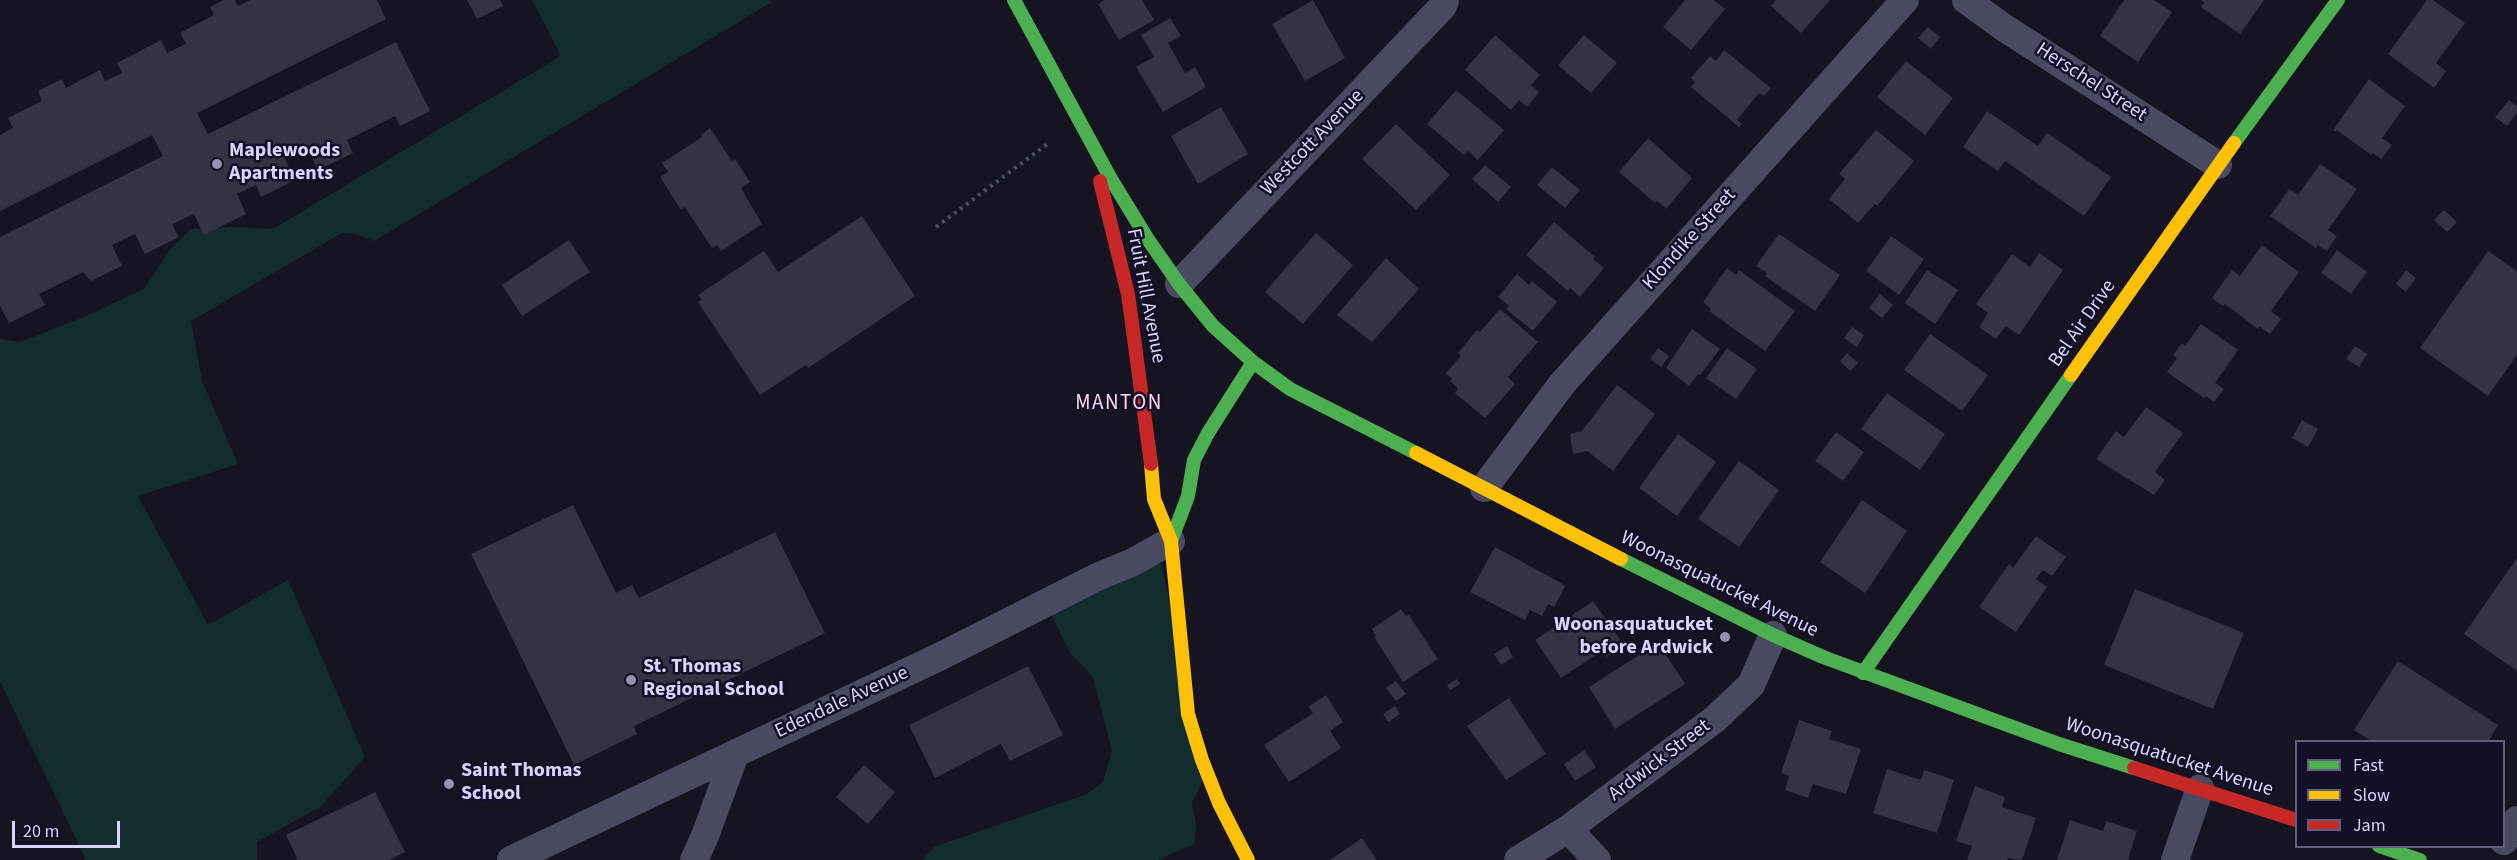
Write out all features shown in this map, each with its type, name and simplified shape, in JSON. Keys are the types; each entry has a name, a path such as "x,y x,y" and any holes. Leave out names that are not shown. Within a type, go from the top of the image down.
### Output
{"street":[{"name":"Fruit Hill Avenue","path":"1014,0 1123,199 1179,284"},
{"name":"Westcott Avenue","path":"1179,284 1443,6 1445,0"},
{"name":"Klondike Street","path":"1484,488 1562,384 1905,0"},
{"name":"Herschel Street","path":"1966,0 2218,165"},
{"name":"Bel Air Drive","path":"1863,673 2218,165 2338,0"},
{"name":"Fruit Hill Avenue","path":"1082,125 1128,294 1148,434 1154,499 1171,540 1188,714 1202,760 1219,803 1248,860"},
{"name":"Woonasquatucket Avenue","path":"1179,284 1213,326 1253,362 1298,393 1484,488 1524,512 1773,635 1863,673 2059,744 2295,820"},
{"name":"Fruit Hill Avenue","path":"1171,540 1188,496 1194,460 1208,433 1253,362"},
{"name":"Edendale Avenue","path":"511,860 941,656 1097,577 1131,563 1171,540"},
{"name":"Ardwick Street","path":"1518,860 1568,829 1715,719 1751,685 1773,635"},
{"path":"694,860 735,754"},
{"path":"2175,860 2200,788"},
{"path":"2505,839 2517,820"},
{"path":"1568,829 1597,860"},
{"path":"2385,848 2420,860"}],"path":[{"path":"936,226 1082,125"}],"green space":[{"path":"532,0 769,0 772,2 374,241 352,233 342,233 191,321 202,381 238,464 138,496 208,625 288,580 365,757 320,807 257,842 257,860 86,860 0,681 0,339 20,342 84,317 144,289 170,249 191,229 235,227 273,229 561,56"},
{"path":"1152,547 1162,567 1207,774 1192,802 1196,825 1195,844 1157,860 922,860 934,847 1087,794 1103,782 1112,751 1093,677 1070,653 1043,598"}],"building":[{"name":"Maplewoods Apartments","path":"223,0 235,0 238,6 250,0 377,0 386,19 197,113 208,134 396,42 430,111 400,126 395,116 347,140 353,153 318,170 308,149 285,159 295,180 261,197 256,185 237,194 246,214 204,235 194,214 172,224 179,237 145,254 135,234 112,245 122,266 91,281 83,272 39,294 45,305 9,323 0,306 0,237 163,156 152,135 0,211 0,135 13,128 8,118 42,101 38,91 62,79 66,88 100,70 105,81 122,73 117,63 161,40 167,53 186,44 180,33 214,15 210,7"},
{"path":"467,0 500,0 503,6 477,19"},
{"path":"1104,0 1142,0 1154,20 1119,40 1098,4"},
{"path":"1313,0 1345,58 1305,81 1272,24"},
{"path":"1685,0 1714,0 1725,9 1691,50 1663,27"},
{"path":"1776,0 1830,0 1801,33 1771,6"},
{"path":"2124,0 2154,0 2172,12 2138,62 2100,36"},
{"path":"2201,0 2264,0 2240,34 2201,7 2204,3"},
{"path":"2427,0 2433,0 2465,23 2436,63 2446,71 2434,88 2388,54"},
{"path":"1170,18 1181,36 1168,43 1185,73 1195,67 1206,87 1163,112 1136,67 1154,57 1141,35"},
{"path":"1928,27 1940,37 1931,49 1918,38"},
{"path":"1495,35 1540,75 1531,85 1539,92 1527,107 1519,100 1511,110 1465,70"},
{"path":"1584,35 1617,63 1591,93 1558,65"},
{"path":"1724,50 1771,88 1764,96 1759,93 1737,120 1742,124 1739,127 1691,87 1695,82 1691,78 1710,56 1716,61"},
{"path":"1906,61 1953,98 1925,135 1877,97"},
{"path":"2369,79 2405,106 2382,138 2392,145 2381,159 2373,153 2371,155 2337,130 2336,132 2333,130"},
{"path":"1456,90 1504,130 1478,160 1468,151 1464,155 1427,124"},
{"path":"2509,100 2517,106 2517,113 2507,126 2495,117"},
{"path":"1221,107 1248,154 1198,184 1171,136"},
{"path":"1987,111 2038,146 2047,133 2111,177 2084,216 2005,161 1998,171 1963,147"},
{"path":"1396,124 1450,175 1416,210 1362,159"},
{"path":"710,128 732,161 735,159 750,182 741,188 762,224 721,251 717,245 712,248 685,207 681,210 660,177 668,172 662,163 702,137 701,135"},
{"path":"1876,130 1914,161 1877,206 1875,204 1858,223 1829,199 1845,179 1839,174"},
{"path":"1648,138 1692,178 1666,209 1657,201 1655,203 1619,172"},
{"path":"2320,164 2357,189 2328,230 2337,236 2327,251 2318,245 2316,248 2270,216 2289,189 2298,195"},
{"path":"1485,165 1511,187 1498,202 1472,179"},
{"path":"1552,167 1580,190 1565,208 1537,185"},
{"path":"2444,210 2457,222 2447,232 2434,220"},
{"path":"862,216 915,296 808,368 806,365 760,395 698,302 702,300 698,295 764,251 778,272"},
{"path":"1554,222 1595,257 1593,259 1604,268 1580,297 1570,288 1568,291 1526,255"},
{"path":"1316,233 1353,265 1303,324 1265,292"},
{"path":"1779,234 1840,275 1815,311 1765,276 1767,273 1756,266"},
{"path":"1891,236 1924,259 1899,295 1866,271"},
{"path":"569,240 590,272 522,316 502,285"},
{"path":"2262,245 2299,272 2271,311 2281,319 2270,334 2259,326 2258,329 2225,304 2223,306 2212,298 2232,270 2240,276"},
{"path":"2337,250 2367,272 2351,294 2321,273"},
{"path":"2488,251 2517,271 2517,355 2488,396 2420,348"},
{"path":"2039,253 2063,270 2019,335 2006,326 1996,339 1979,327 1988,313 1976,304 2012,254 2030,267"},
{"path":"1386,258 1419,289 1372,342 1337,315"},
{"path":"1727,268 1736,275 1739,270 1795,311 1765,351 1709,311 1711,309 1703,302"},
{"path":"1927,270 1958,290 1935,324 1905,303"},
{"path":"2406,270 2416,278 2406,292 2396,284"},
{"path":"1517,274 1529,285 1532,281 1557,302 1533,331 1506,309 1509,306 1498,297"},
{"path":"1880,294 1893,305 1882,318 1869,308"},
{"path":"1500,309 1538,342 1508,377 1515,384 1485,418 1455,393 1458,388 1450,381 1452,379 1446,373 1461,356 1458,353 1477,330 1480,332"},
{"path":"2201,324 2238,350 2215,383 2224,389 2214,402 2206,396 2204,398 2167,372 2177,358 2173,355 2182,343 2185,346"},
{"path":"1852,327 1864,335 1857,347 1844,338"},
{"path":"1692,329 1720,349 1689,386 1666,368"},
{"path":"1930,334 1988,375 1962,411 1904,370"},
{"path":"2355,346 2367,354 2359,367 2346,359"},
{"path":"1658,348 1669,356 1661,367 1650,359"},
{"path":"1727,348 1757,369 1736,399 1706,378"},
{"path":"1847,353 1858,363 1850,371 1840,361"},
{"path":"1617,385 1655,414 1613,471 1587,451 1573,454 1570,434 1582,431"},
{"path":"1887,393 1945,434 1920,470 1861,429"},
{"path":"2146,407 2183,433 2155,472 2165,480 2154,495 2096,459 2116,431 2124,437"},
{"path":"2302,420 2318,429 2308,447 2292,438"},
{"path":"1836,432 1864,452 1843,481 1815,461"},
{"path":"1678,434 1716,462 1677,516 1639,488"},
{"path":"1739,461 1779,490 1739,547 1698,519"},
{"path":"1862,500 1907,531 1865,593 1820,562"},
{"name":"St. Thomas Regional School","path":"573,505 616,593 632,585 639,598 775,532 825,633 634,726 637,734 574,765 471,554"},
{"path":"2036,536 2066,557 2052,576 2043,570 2036,579 2047,587 2016,632 1979,607 2009,564 2013,568"},
{"path":"1495,547 1565,587 1554,607 1548,604 1542,616 1530,610 1525,620 1470,592"},
{"path":"2517,558 2517,671 2464,634"},
{"path":"2135,589 2244,633 2213,709 2104,665"},
{"path":"1593,601 1624,645 1607,657 1602,651 1561,678 1535,640"},
{"path":"1401,609 1406,616 1409,615 1438,659 1403,682 1374,637 1376,636 1372,629"},
{"path":"1658,643 1685,684 1615,729 1589,687"},
{"path":"1507,646 1513,657 1501,665 1494,654"},
{"path":"2398,661 2498,725 2489,740 2370,740 2354,730"},
{"path":"1028,666 1063,735 1010,761 1001,744 935,778 909,725"},
{"path":"1457,679 1460,684 1450,690 1447,685"},
{"path":"1396,681 1406,694 1396,701 1386,688"},
{"path":"1326,695 1343,722 1330,731 1341,748 1289,782 1264,745 1313,713 1308,707"},
{"path":"1509,698 1546,754 1506,780 1467,726"},
{"path":"1395,706 1400,714 1388,722 1383,714"},
{"path":"1799,720 1832,731 1829,739 1861,749 1846,794 1813,784 1808,798 1785,790 1789,776 1781,773"},
{"path":"1584,750 1596,767 1575,781 1564,764"},
{"path":"864,765 895,792 868,824 836,797"},
{"path":"1887,769 1921,780 1924,770 1954,780 1937,833 1873,813"},
{"path":"1975,786 2005,797 2002,807 2036,818 2022,860 2008,858 2007,860 1967,860 1972,846 1956,841"},
{"path":"375,792 405,852 389,860 298,860 286,835"},
{"path":"2070,820 2103,831 2106,821 2137,831 2128,860 2057,860"},
{"path":"1362,838 1377,860 1330,860"}],"traffic: fast":[{"path":"1014,0 1111,179 1147,238 1179,284 1213,326 1253,362 1290,389 1416,453"},
{"path":"2234,143 2338,0"},
{"path":"1171,541 1188,496 1194,460 1208,433 1253,362"},
{"path":"1863,673 2071,375"},
{"path":"1621,559 1773,635 1823,657 2059,744 2134,768"},
{"path":"2385,848 2420,860"}],"traffic: slow":[{"path":"2071,375 2234,143"},
{"path":"1416,453 1621,559"},
{"path":"1151,464 1154,499 1171,541 1188,714 1202,760 1219,803 1248,860"}],"traffic: jam":[{"path":"1100,181 1128,294 1151,464"},
{"path":"2134,768 2295,820"}],"place":[{"name":"Maplewoods Apartments","path":"217,164"},
{"name":"Woonasquatucket before Ardwick","path":"1725,637"},
{"name":"St. Thomas Regional School","path":"631,680"},
{"name":"Saint Thomas School","path":"449,784"}],"district":[{"name":"MANTON","path":"1119,404"}]}
